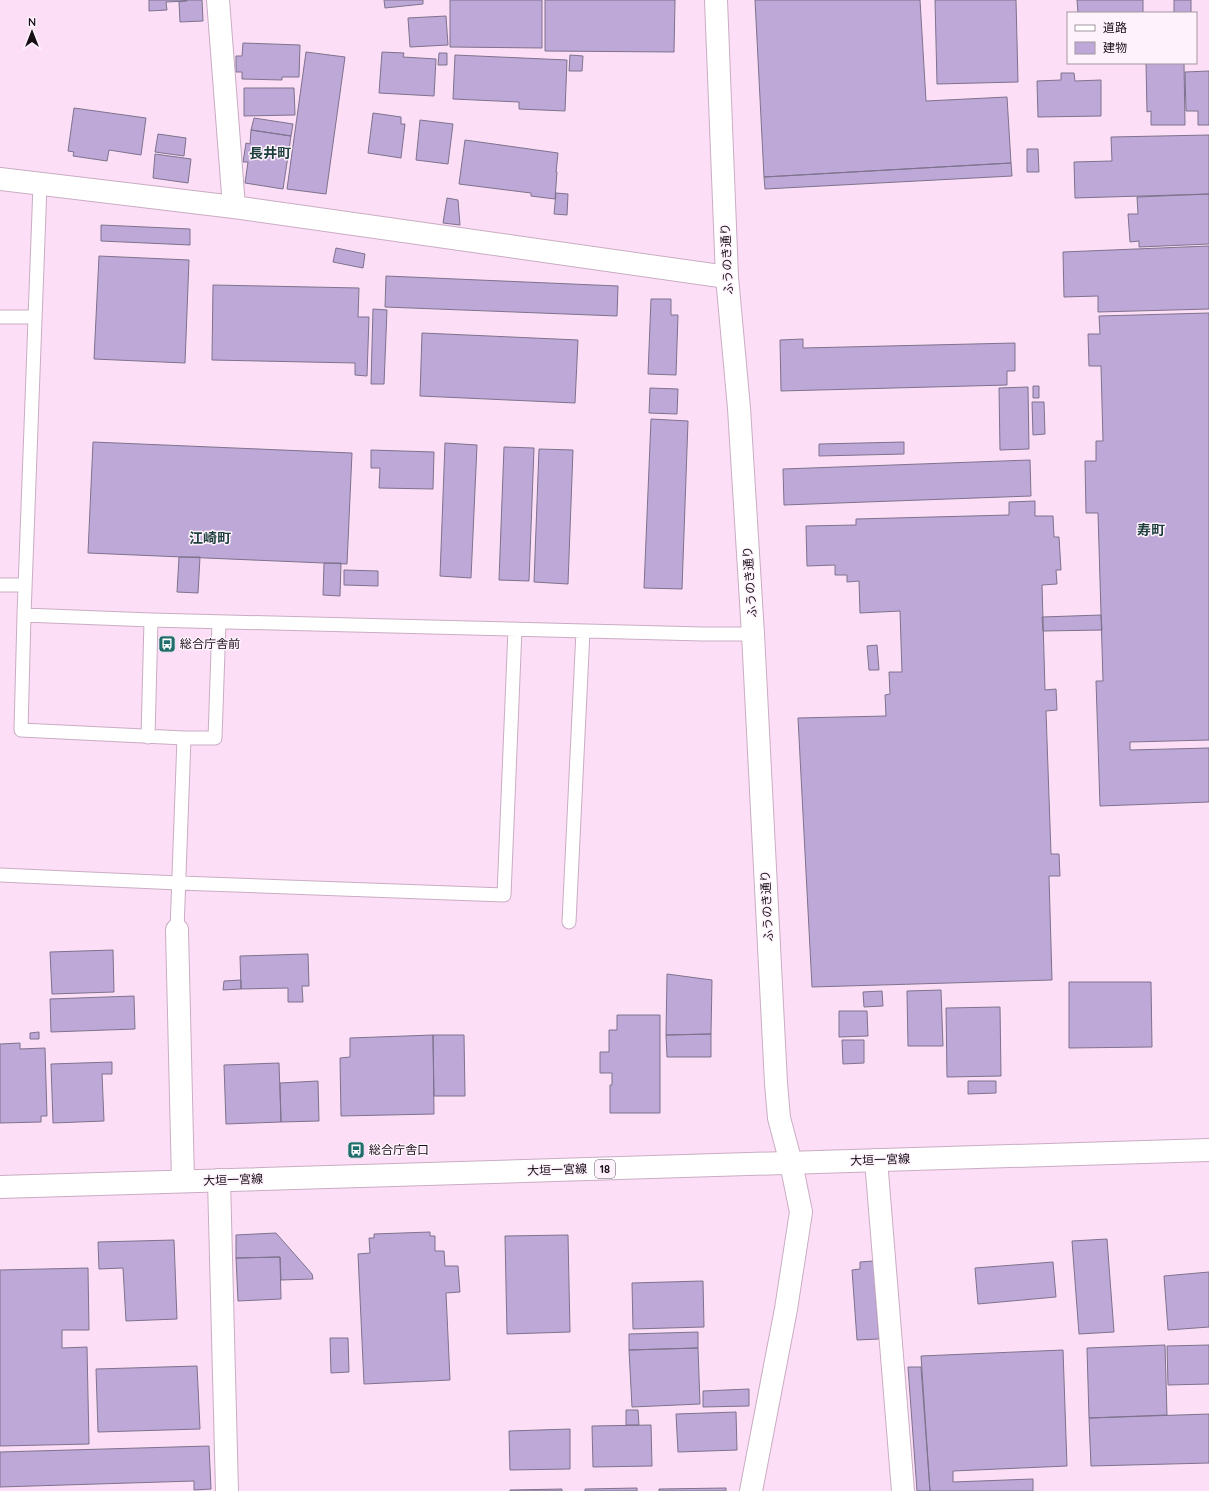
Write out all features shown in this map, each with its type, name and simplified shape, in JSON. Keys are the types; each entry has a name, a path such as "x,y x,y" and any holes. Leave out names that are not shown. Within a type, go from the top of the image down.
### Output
{"street":[{"path":"218,0 234,207"},
{"name":"ふうのき通り","path":"716,0 728,277 739,408 753,634 779,1118 791,1163 801,1212 786,1309 751,1491"},
{"path":"0,180 234,207 728,277"},
{"path":"178,930 183,1181"},
{"name":"大垣一宮線","path":"0,1187 1209,1150"},
{"path":"876,1160 903,1491"},
{"path":"219,1180 227,1491"}],"lane":[{"path":"40,185 21,730 148,737 215,738 219,622"},
{"path":"0,317 35,318"},
{"path":"0,584 25,585"},
{"path":"24,615 219,622 753,634"},
{"path":"148,737 151,620"},
{"path":"0,875 179,883 504,894 515,629"},
{"path":"569,922 583,631"},
{"path":"178,930 184,738"}],"building":[{"path":"149,0 187,1 166,2 167,10 149,11"},
{"path":"187,0 202,0 203,21 180,22 179,2"},
{"path":"384,0 423,0 423,4 385,8"},
{"path":"450,0 542,0 542,48 450,47"},
{"path":"545,0 675,0 674,52 545,51"},
{"path":"755,0 920,0 926,101 1007,97 1011,163 764,177"},
{"path":"935,0 1016,0 1018,82 937,84"},
{"path":"1077,0 1143,0 1143,12 1078,12"},
{"path":"1174,0 1191,0 1191,12 1174,12"},
{"path":"446,16 448,45 410,47 408,18"},
{"path":"243,43 300,45 299,77 282,77 282,80 242,79 242,72 236,72 236,56 242,56"},
{"path":"306,52 345,57 326,194 287,189"},
{"path":"382,52 404,53 403,57 436,59 434,96 379,93"},
{"path":"439,53 447,53 447,65 438,65"},
{"path":"455,55 567,60 565,111 519,109 519,102 453,99"},
{"path":"570,55 583,56 582,71 569,71"},
{"path":"1146,64 1184,64 1185,125 1151,125 1151,111 1147,112"},
{"path":"1209,71 1209,125 1198,125 1198,111 1186,111 1185,72"},
{"path":"1061,73 1074,73 1075,81 1101,80 1101,116 1038,117 1037,81 1061,80"},
{"path":"244,88 294,88 295,115 244,116"},
{"path":"74,108 146,118 141,155 109,150 107,161 73,156 74,152 68,151"},
{"path":"373,113 401,117 401,124 405,124 401,158 368,153"},
{"path":"254,118 293,124 291,136 251,130"},
{"path":"420,120 453,124 448,164 416,160"},
{"path":"251,130 291,136 283,189 245,183 248,162 243,162 246,143 250,144"},
{"path":"158,134 186,138 184,156 155,152"},
{"path":"1209,135 1209,194 1075,198 1074,162 1112,161 1111,137"},
{"path":"465,140 558,153 555,199 531,196 531,193 459,184"},
{"path":"1027,149 1038,149 1039,172 1027,172"},
{"path":"155,154 191,159 188,183 153,178"},
{"path":"1011,163 1012,176 765,189 764,177"},
{"path":"556,193 568,194 567,215 554,214"},
{"path":"1209,194 1209,244 1139,247 1139,241 1130,242 1128,214 1138,214 1137,197"},
{"path":"447,198 458,200 460,225 443,223"},
{"path":"101,225 190,229 190,245 101,241"},
{"path":"1209,246 1209,309 1098,312 1098,296 1064,297 1063,252"},
{"path":"336,248 365,254 363,268 333,262"},
{"path":"99,256 189,260 185,363 94,359"},
{"path":"386,276 618,286 617,316 385,307"},
{"path":"213,285 359,288 358,317 369,317 367,376 355,375 355,363 212,360"},
{"path":"651,299 671,299 671,315 678,315 676,375 648,374"},
{"path":"373,309 387,310 384,384 371,384"},
{"path":"1209,313 1209,740 1130,742 1130,750 1209,748 1209,802 1100,806 1096,681 1103,681 1098,513 1086,513 1085,461 1096,461 1096,441 1103,441 1101,366 1089,366 1088,334 1100,334 1099,316"},
{"path":"422,333 578,340 575,403 420,396"},
{"path":"803,339 803,348 1015,343 1015,371 1007,371 1007,385 781,391 780,340"},
{"path":"1033,386 1039,386 1039,398 1033,398"},
{"path":"1028,387 1029,449 1000,450 999,388"},
{"path":"650,388 678,389 677,414 649,413"},
{"path":"1032,402 1044,402 1045,434 1033,435"},
{"path":"651,419 688,421 682,589 644,588"},
{"path":"93,442 352,453 347,564 88,553"},
{"path":"904,442 904,454 819,456 819,444"},
{"path":"445,443 477,445 471,578 440,576"},
{"path":"504,447 534,448 529,581 499,580"},
{"path":"539,449 573,450 568,584 534,582"},
{"path":"371,450 434,452 433,489 379,488 380,468 371,468"},
{"path":"1030,460 1031,496 784,505 783,469"},
{"path":"1035,501 1035,516 1053,516 1054,537 1059,537 1061,570 1056,570 1057,584 1042,585 1045,690 1056,689 1057,710 1046,711 1051,854 1059,854 1060,876 1049,876 1052,980 812,987 798,718 886,716 885,695 890,694 889,672 902,672 900,611 860,613 859,581 847,582 847,575 835,575 835,565 807,566 806,526 856,525 856,519 1009,515 1009,502"},
{"path":"179,557 200,557 198,593 177,592"},
{"path":"324,563 341,563 340,596 323,595"},
{"path":"344,570 378,571 378,586 344,585"},
{"path":"1101,615 1102,630 1043,631 1042,617"},
{"path":"877,645 879,670 869,670 867,646"},
{"path":"113,950 114,992 52,994 50,952"},
{"path":"308,954 309,986 302,986 303,1002 288,1002 288,988 241,989 240,956"},
{"path":"667,974 712,980 711,1034 666,1035"},
{"path":"241,980 241,989 223,990 224,981"},
{"path":"1069,982 1151,982 1152,1047 1069,1048"},
{"path":"941,990 943,1046 908,1046 907,991"},
{"path":"882,991 883,1006 864,1007 863,992"},
{"path":"134,996 135,1029 51,1032 50,999"},
{"path":"1000,1007 1001,1076 947,1077 946,1008"},
{"path":"839,1011 867,1011 868,1036 839,1037"},
{"path":"617,1015 660,1015 660,1113 610,1113 610,1085 612,1085 612,1073 600,1073 600,1052 609,1052 609,1030 617,1030"},
{"path":"39,1032 39,1039 30,1039 30,1033"},
{"path":"711,1034 711,1057 667,1057 666,1035"},
{"path":"433,1035 434,1114 341,1116 340,1058 350,1057 350,1038"},
{"path":"433,1035 464,1035 465,1096 434,1096"},
{"path":"842,1040 864,1040 864,1063 843,1064"},
{"path":"20,1043 20,1049 45,1048 47,1116 41,1116 41,1122 0,1123 0,1044"},
{"path":"112,1062 112,1074 102,1074 104,1121 53,1123 51,1064"},
{"path":"279,1063 281,1122 226,1124 224,1065"},
{"path":"318,1081 319,1121 281,1122 280,1083"},
{"path":"968,1081 996,1081 996,1093 968,1094"},
{"path":"430,1232 430,1236 435,1236 435,1251 444,1251 445,1266 458,1266 460,1292 446,1293 450,1380 364,1384 358,1254 370,1253 369,1238 374,1238 374,1234"},
{"path":"276,1233 312,1274 313,1279 281,1280 280,1257 236,1258 236,1235"},
{"path":"568,1235 570,1332 507,1334 505,1236"},
{"path":"1107,1239 1114,1332 1079,1334 1072,1241"},
{"path":"174,1240 177,1319 126,1321 123,1268 99,1269 98,1242"},
{"path":"280,1257 281,1299 238,1301 236,1258"},
{"path":"873,1261 879,1339 857,1340 852,1270 860,1269 860,1262"},
{"path":"1053,1262 1056,1297 978,1304 975,1268"},
{"path":"88,1268 89,1330 62,1330 62,1348 87,1347 89,1444 0,1446 0,1270"},
{"path":"1209,1272 1209,1327 1168,1330 1164,1276"},
{"path":"703,1281 704,1327 633,1329 632,1283"},
{"path":"698,1332 698,1348 629,1350 629,1334"},
{"path":"330,1338 348,1338 349,1372 331,1373"},
{"path":"1165,1345 1167,1415 1089,1418 1087,1348"},
{"path":"1209,1345 1209,1384 1168,1385 1167,1346"},
{"path":"698,1348 700,1404 632,1407 629,1350"},
{"path":"1063,1350 1067,1466 953,1471 953,1482 1033,1479 1033,1491 930,1491 921,1356"},
{"path":"197,1366 200,1429 98,1432 96,1369"},
{"path":"908,1367 921,1367 930,1491 917,1491"},
{"path":"749,1389 749,1406 703,1407 703,1391"},
{"path":"626,1410 638,1410 639,1425 626,1425"},
{"path":"736,1412 737,1450 678,1452 676,1414"},
{"path":"1209,1414 1209,1463 1091,1466 1089,1418"},
{"path":"651,1425 652,1466 593,1467 592,1426"},
{"path":"570,1429 570,1469 510,1470 509,1431"},
{"path":"209,1446 211,1489 194,1490 194,1481 0,1487 0,1452"},
{"path":"637,1488 637,1491 585,1491 585,1489"},
{"path":"726,1488 726,1491 659,1491 659,1489"},
{"path":"562,1489 562,1491 510,1491 510,1490"}],"place":[{"name":"総合庁舎前","path":"167,644"},
{"name":"総合庁舎口","path":"356,1150"}],"district":[{"name":"長井町","path":"270,153"},
{"name":"寿町","path":"1151,530"},
{"name":"江崎町","path":"210,538"}]}
